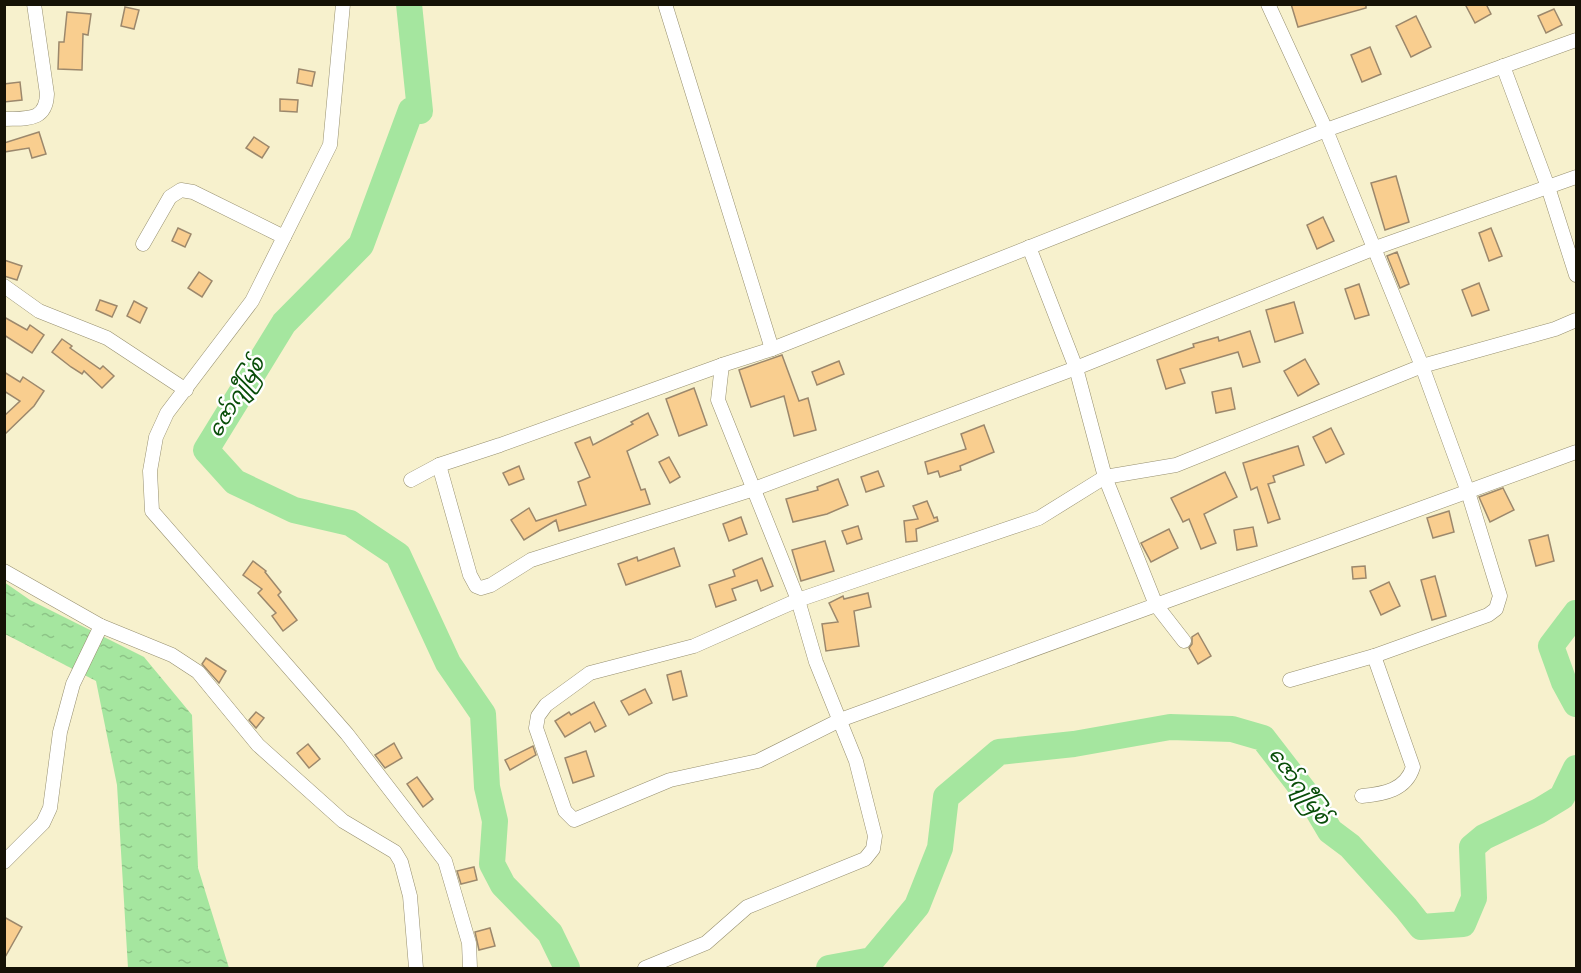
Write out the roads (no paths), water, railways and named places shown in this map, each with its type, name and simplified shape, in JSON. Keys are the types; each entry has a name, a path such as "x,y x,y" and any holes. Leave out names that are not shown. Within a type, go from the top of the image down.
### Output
{"street":[{"path":"4,119 29,118 41,114 47,105 34,4"},
{"path":"343,4 330,145 252,301 167,413 156,437 150,471 152,511 346,734 446,861 469,943 470,969"},
{"path":"665,4 772,349"},
{"path":"1268,4 1326,129 1422,366 1468,492 1500,596 1496,609 1488,615 1374,656 1290,680"},
{"path":"411,480 439,465 500,446 772,349 1326,129 1576,40"},
{"path":"1503,66 1548,187 1576,275"},
{"path":"439,465 470,575 476,586 481,588 491,585 531,560 754,489 1076,368 1375,248 1576,177"},
{"path":"143,244 170,197 181,190 193,192 284,237"},
{"path":"1029,247 1076,368 1105,477 1156,605 1184,641"},
{"path":"4,286 39,311 106,338 186,390"},
{"path":"1576,320 1422,366 1176,465 1105,477 1039,518 798,600 694,646 590,673 546,705 538,716 536,728 565,811 574,820 670,780 758,761 840,720 1576,452"},
{"path":"645,968 706,943 747,907 865,859 873,849 875,836 856,761 816,662 798,600 718,400 722,366"},
{"path":"4,571 100,629 172,655 198,672 258,745 343,821 395,852 401,862 410,896 416,969"},
{"path":"4,862 43,823 50,808 60,732 76,675 100,629"},
{"path":"1362,796 1382,794 1402,786 1411,776 1413,767 1374,656"},
{"path":"4,848 20,846"}],"water":[{"path":"4,582 30,600 144,657 192,715 198,868 229,968 128,968 117,785 96,681 5,634"}],"waterway":[{"name":"ဇော်ဂျီမြစ်","path":"409,4 420,111 411,110 361,245 284,323 206,450 235,482 294,510 350,523 398,555 448,663 483,714 487,787 495,821 492,864 503,885 550,933 567,968"},
{"name":"ဇော်ဂျီမြစ်","path":"1576,613 1551,646 1564,682 1576,704"},
{"name":"ဇော်ဂျီမြစ်","path":"829,968 872,960 917,906 940,848 946,797 999,752 1074,744 1170,727 1232,729 1263,738 1314,804 1330,831 1350,846 1421,927 1463,924 1474,898 1472,847 1484,837 1539,811 1562,797 1576,768"}]}
